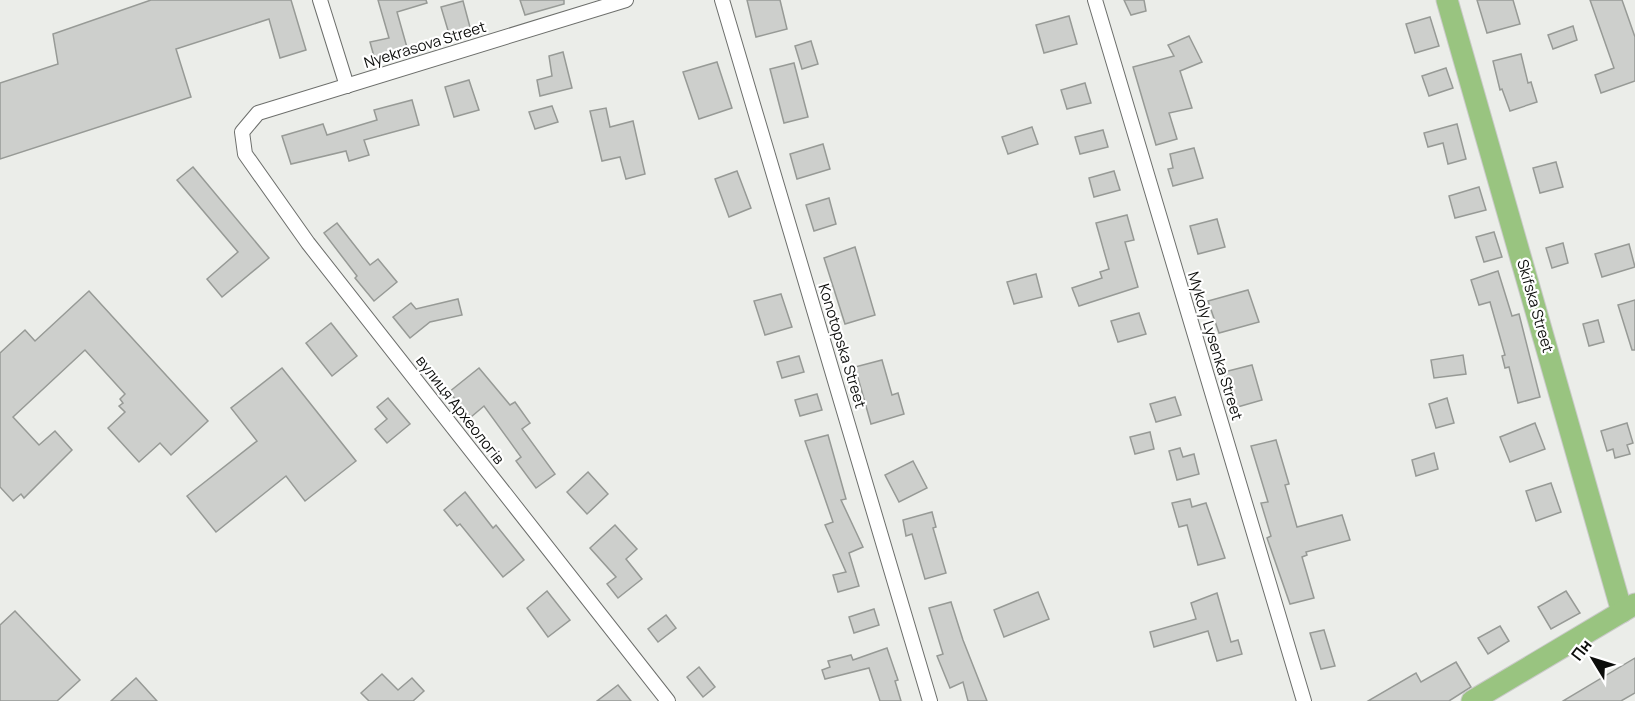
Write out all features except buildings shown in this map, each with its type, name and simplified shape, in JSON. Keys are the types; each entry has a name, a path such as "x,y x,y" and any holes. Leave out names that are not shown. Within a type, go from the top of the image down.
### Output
{"main road":[{"name":"Skifska Street","path":"1447,0 1628,608"},
{"path":"1472,701 1628,608"}],"street":[{"path":"320,0 347,86"},
{"name":"Nyekrasova Street","path":"242,132 258,113 626,0"},
{"name":"Konotopska Street","path":"722,0 930,701"},
{"name":"Mykoly Lysenka Street","path":"1095,0 1304,701"},
{"name":"вулиця Археологів","path":"242,132 245,154 308,243 668,701"}]}
